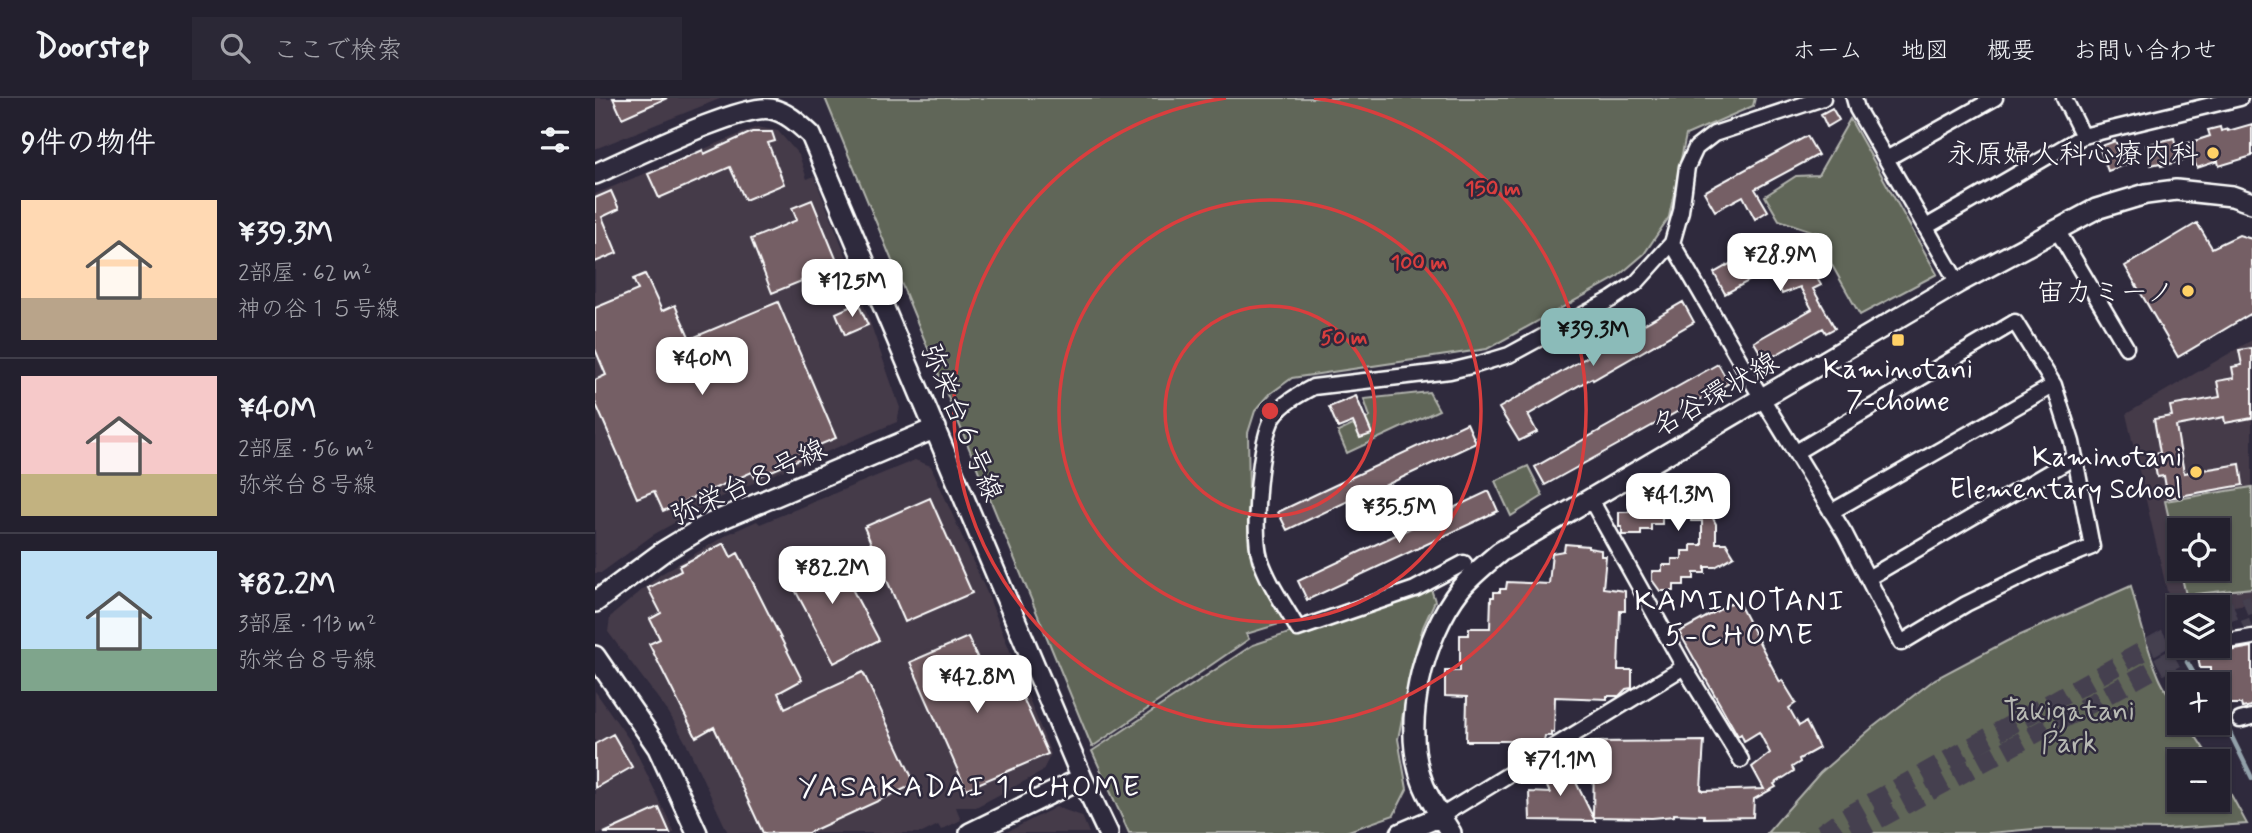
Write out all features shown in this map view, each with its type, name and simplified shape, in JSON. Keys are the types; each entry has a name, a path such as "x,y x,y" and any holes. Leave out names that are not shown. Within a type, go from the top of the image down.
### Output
{"street":[{"path":"1464,564 1415,589 1298,629 1263,568 1258,554 1256,524 1265,440 1275,415 1293,399 1313,387 1450,371 1509,355 1558,330 1636,283 1672,243 1681,211 1687,167 1696,148 1714,134 1823,98"},
{"path":"1854,98 1857,109 1958,283"},
{"path":"1886,159 1995,98"},
{"path":"2064,98 2083,136"},
{"path":"1926,227 2083,136 2240,98"},
{"name":"弥栄台６号線","path":"595,174 737,112 770,108 794,120 811,135 1082,778 1108,833"},
{"name":"名谷環状線","path":"1446,825 1424,786 1416,748 1415,707 1422,672 1439,624 1463,586 1500,552 1958,283 2096,209 2145,194 2176,190 2232,196 2252,203"},
{"path":"2057,230 2126,347"},
{"path":"1672,243 1831,512 1902,643 1966,604 2042,567 2092,547 2075,457 2054,385 2015,322 1796,452"},
{"path":"1831,512 2054,385"},
{"name":"弥栄台８号線","path":"595,603 664,551 707,525 936,428"},
{"path":"1868,578 2075,457"},
{"path":"1590,498 1684,667 1741,760"},
{"path":"2230,641 2252,637"},
{"path":"595,656 658,748 697,833"},
{"path":"1401,833 1446,825 1684,667"},
{"path":"970,833 1082,778"}],"shaded area":[{"path":"595,98 722,98 595,149"},
{"path":"757,127 778,131 799,155 807,179 814,176 850,265 900,408 897,422 716,499 653,535 601,573 595,573 595,194"},
{"name":"Kaminotani Elementary School","path":"2252,340 2252,603 2230,607 2230,595 2168,595 2126,414"},
{"path":"915,460 931,466 987,593 1051,754 1042,772 976,807 956,807 961,820 941,830 938,825 922,833 728,833 669,713 608,632 610,617 661,574 728,534 757,521 760,524"},
{"path":"595,691 633,745 675,833 595,833"},
{"path":"1056,807 1082,816 1089,833 1005,833"}],"green space":[{"path":"825,98 1755,98 1753,106 1686,135 1669,217 1644,254 1616,278 1487,349 1292,378 1270,394 1255,411 1248,433 1250,553 1286,622 1246,634 1249,639 1092,747"},
{"path":"1850,119 1937,274 1860,315 1824,251 1818,233 1779,220 1765,196 1796,176 1818,175"},
{"path":"1429,392 1439,410 1347,453 1338,432 1370,417 1364,399"},
{"path":"1528,466 1543,496 1511,516 1495,481"},
{"path":"2252,487 2252,588 2186,595 2183,581 2230,581 2230,518 2169,518 2165,501"},
{"path":"1430,586 1435,601 1423,627 1413,662 1398,739 1407,789 1394,815 1343,833 1129,833 1092,751 1253,645"},
{"name":"Takigatani Park","path":"2131,586 2151,655 2167,692 2167,735 2195,735 2204,749 2167,749 2167,812 2230,812 2230,793 2247,824 2168,829 2045,828 1990,833 1767,833 1820,773 1873,727 1935,679 2007,641"}],"building":[{"path":"613,98 667,98 622,118"},
{"path":"1832,108 1839,120 1827,127 1821,114"},
{"path":"2252,124 2252,156 2219,166 2218,161 2197,168 2193,158 2161,166 2160,163 2151,165 2146,145 2174,138 2176,147 2210,136 2208,130 2220,127 2221,131 2228,131"},
{"path":"752,132 772,132 775,141 768,143 784,184 745,200 730,167 659,198 648,174 703,150 704,154"},
{"path":"1807,136 1818,155 1755,189 1768,211 1755,219 1743,196 1715,211 1704,192"},
{"path":"2115,141 2124,156 2122,158 2125,165 2108,171 2099,147"},
{"path":"611,191 619,209 602,217 617,253 595,262 595,198"},
{"path":"812,200 839,266 772,293 751,239 797,220 792,208"},
{"name":"宙カミーノ","path":"2197,223 2212,248 2239,235 2252,239 2252,313 2178,357 2125,266"},
{"path":"1781,235 1800,268 1808,263 1821,285 1813,289 1835,328 1826,333 1823,328 1765,361 1754,342 1812,309 1800,287 1782,294 1772,268 1725,294 1714,273"},
{"path":"645,274 662,311 675,305 690,339 778,302 836,438 812,448 814,453 755,478 752,472 663,511 654,491 637,498 595,402 595,380 606,375 595,349 595,308 638,290 633,279"},
{"path":"1683,302 1694,322 1528,415 1537,432 1519,441 1499,408"},
{"path":"858,303 868,325 845,335 836,313"},
{"path":"2252,348 2252,418 2225,423 2224,417 2176,426 2184,473 2240,464 2243,485 2168,498 2164,476 2157,477 2153,454 2160,453 2154,419 2172,416 2170,406 2220,397 2217,381 2234,378 2232,367 2242,365 2239,350"},
{"path":"1718,364 1729,383 1545,485 1535,467"},
{"path":"1356,396 1372,434 1360,438 1353,422 1338,428 1329,407"},
{"path":"1467,423 1476,443 1384,486 1393,507 1377,515 1367,492 1287,530 1278,512"},
{"path":"1669,483 1692,483 1692,492 1697,492 1697,498 1702,498 1716,524 1716,543 1726,543 1734,556 1715,567 1705,567 1705,573 1694,573 1694,579 1684,579 1684,585 1674,585 1674,591 1660,591 1652,580 1652,571 1662,571 1662,565 1672,565 1672,559 1682,559 1682,551 1691,551 1691,545 1702,545 1702,521 1691,521 1691,518 1662,518 1662,524 1651,524 1651,530 1641,530 1641,535 1622,535 1619,512 1629,512 1629,506 1639,506 1639,501 1648,501 1648,495 1659,495 1659,489 1669,489"},
{"path":"1489,491 1498,511 1307,600 1298,581"},
{"path":"930,498 972,593 905,622 864,527"},
{"path":"724,543 731,557 738,553 802,680 778,693 785,708 863,672 915,784 808,833 763,833 714,727 696,737 649,644 660,639 650,619 661,613 648,588 681,571 679,566"},
{"path":"1565,544 1601,550 1601,556 1606,556 1603,588 1625,591 1625,611 1620,611 1618,670 1632,670 1632,688 1626,689 1619,696 1607,696 1607,699 1555,697 1554,733 1545,736 1544,741 1466,741 1467,697 1445,696 1445,671 1460,671 1460,635 1469,635 1469,628 1490,628 1491,597 1494,597 1494,592 1506,589 1507,582 1549,584 1552,553 1564,551"},
{"path":"831,549 879,640 834,663 786,573"},
{"path":"1737,600 1780,682 1782,680 1796,703 1789,708 1799,726 1806,722 1819,748 1799,759 1800,762 1792,767 1794,771 1774,784 1776,787 1754,799 1753,817 1704,818 1704,815 1674,814 1652,818 1593,817 1594,760 1591,760 1591,742 1704,741 1703,791 1764,789 1752,767 1770,753 1759,732 1744,741 1741,734 1738,736 1679,632"},
{"path":"968,637 993,692 1016,682 1048,754 966,789 910,662"},
{"path":"2252,647 2252,706 2242,708 2241,704 2230,704 2230,672 2210,672 2210,668 2200,668 2198,658 2230,658 2230,651"},
{"path":"613,734 632,767 595,788 595,744"},
{"path":"1566,762 1595,821 1530,820 1529,792 1550,793 1541,774"},
{"path":"659,808 670,833 604,833"}],"waterway":[{"path":"2187,662 2193,672"},
{"path":"2230,733 2252,778"}],"tunnel":[{"path":"2230,612 2252,604"},
{"path":"2230,635 2252,627"},
{"path":"1822,833 1840,820 2167,638"},
{"path":"1853,833 2175,658"}],"place":[{"name":"永原婦人科心療内科","path":"2213,153"},
{"name":"宙カミーノ","path":"2188,291"},
{"name":"Kaminotani 7-chome","path":"1898,340"},
{"name":"Kaminotani Elementary School","path":"2196,472"}],"district":[{"name":"KAMINOTANI 5-CHOME","path":"1740,617"},
{"name":"YASAKADAI 1-CHOME","path":"970,786"}]}
